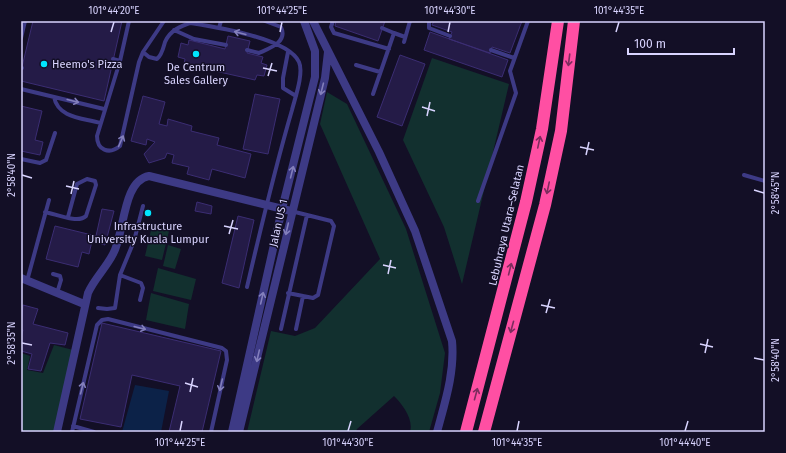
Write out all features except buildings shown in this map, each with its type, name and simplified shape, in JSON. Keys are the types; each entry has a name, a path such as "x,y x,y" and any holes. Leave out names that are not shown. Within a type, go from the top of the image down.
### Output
{"highway":[{"name":"Lebuhraya Utara–Selatan","path":"466,432 526,202 542,129 558,21"},
{"path":"484,432 545,206 560,131 574,21"}],"street":[{"name":"Jalan US 1","path":"232,432 282,209 315,77 315,51 304,21"},
{"path":"313,21 379,152 414,231 452,341 453,355 449,387 437,432"},
{"name":"Jalan US 1","path":"239,432 325,78 328,51"},
{"path":"57,432 84,304 92,284 113,255 120,238 132,190 141,178 149,176 292,211"},
{"path":"24,280 84,304"}],"lane":[{"path":"21,38 25,21"},
{"path":"129,21 120,61 110,83 97,136 97,142 101,148 108,151 115,150 120,146 123,139 139,62 143,52 164,21"},
{"path":"143,52 149,57 157,60 168,36 174,30 196,21"},
{"path":"219,28 221,21"},
{"path":"247,50 259,54 278,44 283,37 284,31 281,27 265,21"},
{"path":"332,21 331,27 334,33 389,49"},
{"path":"404,42 410,21"},
{"path":"429,21 428,28 450,36"},
{"path":"478,201 516,93 516,89 509,73 528,21"},
{"path":"190,23 219,28 278,44 295,57 300,64 300,74 296,96 266,205 247,287"},
{"path":"382,28 405,37"},
{"path":"174,30 194,39 226,45"},
{"path":"373,94 394,33"},
{"path":"491,50 514,58"},
{"path":"288,52 283,78 283,88 296,96"},
{"path":"113,59 120,61"},
{"path":"356,65 380,72"},
{"path":"21,89 104,109"},
{"path":"54,97 56,106 62,112 100,123"},
{"path":"21,159 40,163 46,160 55,133"},
{"path":"744,175 765,180"},
{"path":"45,212 79,220 86,216 96,184 95,180 87,178 77,184 68,217"},
{"path":"24,280 48,200"},
{"path":"98,308 115,308 120,275 134,241 143,206"},
{"path":"288,293 313,298 318,295 334,226 331,221 292,211"},
{"path":"280,329 307,214"},
{"path":"120,238 134,241"},
{"path":"53,274 60,276 57,293"},
{"path":"120,275 141,283 143,288 140,300"},
{"path":"296,329 303,296"},
{"path":"72,432 97,325 102,320 108,320 222,348 226,351 227,360 210,432"},
{"path":"73,426 94,432"}],"green space":[{"path":"432,58 509,84 462,284 444,227 403,140"},
{"path":"327,92 347,104 406,229 445,353 440,393 429,432 410,432 411,427 409,417 404,407 394,396 357,429 356,432 247,432 271,331 295,336 315,328 380,259 320,124"},
{"path":"152,226 169,231 162,260 145,256"},
{"path":"168,245 181,249 175,269 163,266"},
{"path":"158,268 196,279 191,300 153,291"},
{"path":"151,293 189,304 185,329 146,320"},
{"path":"54,345 73,350 54,432 21,432 21,353 30,356 27,370 43,373"}],"water":[{"path":"135,385 169,391 161,432 122,432"}],"place":[{"name":"De Centrum Sales Gallery","path":"196,54"},
{"name":"Heemo's Pizza","path":"44,64"},
{"name":"Infrastructure University Kuala Lumpur","path":"148,213"}]}
